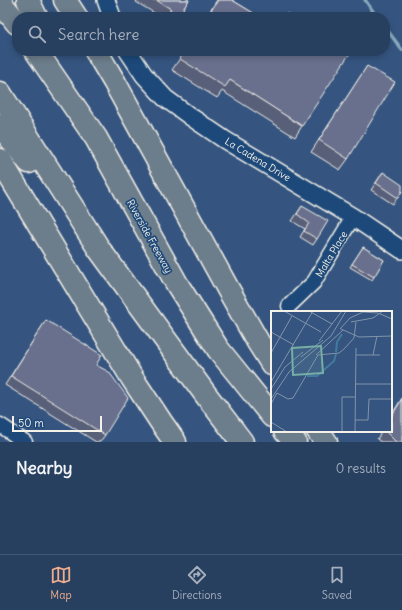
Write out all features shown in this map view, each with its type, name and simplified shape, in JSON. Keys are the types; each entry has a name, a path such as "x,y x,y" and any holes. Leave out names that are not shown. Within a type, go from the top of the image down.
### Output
{"highway":[{"path":"28,0 34,12"},
{"path":"65,0 73,12"},
{"path":"0,2 12,17"},
{"name":"Riverside Freeway","path":"39,56 96,138 177,284 218,349 271,415"},
{"path":"55,56 96,138"},
{"path":"99,56 228,289 271,362"},
{"path":"0,93 99,249"},
{"path":"0,125 99,249 242,442"},
{"path":"0,160 132,378 175,442"},
{"path":"286,432 295,442"},
{"path":"319,432 326,442"}],"street":[{"path":"106,0 110,12"},
{"name":"La Cadena Drive","path":"131,56 144,75 165,98 178,108 225,140 353,217 402,250"},
{"name":"Malta Place","path":"289,306 314,282 353,217"},
{"path":"0,426 26,442"}],"building":[{"path":"156,0 189,0 181,12 169,12 171,9"},
{"path":"218,0 232,0 252,12 210,12"},
{"path":"182,56 348,56 302,126 230,80 225,87 180,59"},
{"path":"367,66 395,82 348,159 319,140"},
{"path":"383,172 402,185 402,191 398,198 376,183"},
{"path":"302,206 328,221 317,239 304,231 309,223 297,214"},
{"path":"363,247 384,260 374,277 352,264"},
{"path":"46,320 102,355 96,365 109,372 128,398 105,435 11,376"},
{"path":"402,399 402,442 396,442 386,432 392,432 392,415"}],"waterway":[{"path":"365,0 373,12"},
{"path":"390,34 402,50"}]}
